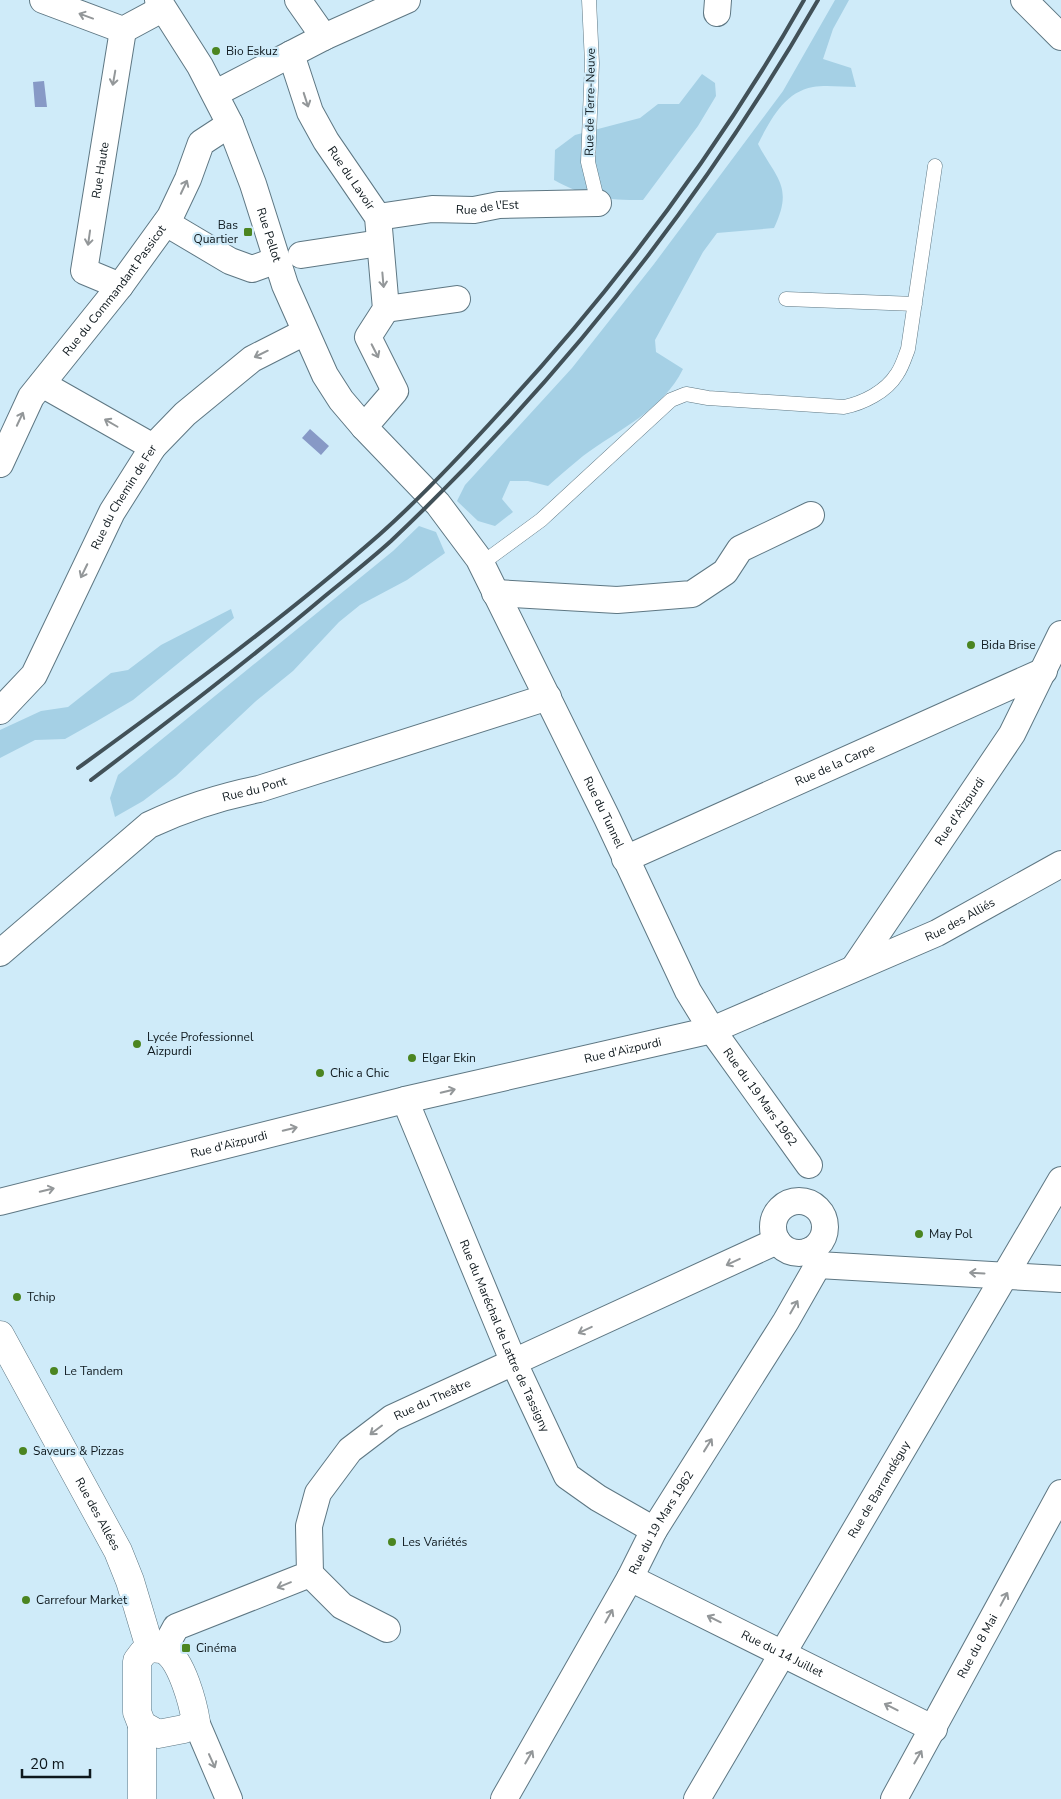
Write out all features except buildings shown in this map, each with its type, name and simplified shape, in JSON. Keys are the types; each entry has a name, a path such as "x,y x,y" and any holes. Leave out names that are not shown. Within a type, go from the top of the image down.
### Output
{"street":[{"path":"43,0 123,30 160,5"},
{"path":"298,0 324,37"},
{"path":"216,93 324,37 407,0"},
{"path":"1024,0 1061,37"},
{"name":"Rue Pellot","path":"160,5 216,93 230,124 253,184 289,258 305,332 325,374 341,400 395,461"},
{"name":"Rue Haute","path":"120,286 84,271 104,136 123,30"},
{"name":"Rue du Lavoir","path":"291,54 310,112 326,141 378,217 386,309"},
{"name":"Rue du Commandant Passicot","path":"0,464 31,397 120,286 166,223 188,179 201,143 230,124"},
{"name":"Rue de l'Est","path":"378,217 432,209 474,210 499,205 598,203"},
{"path":"166,223 230,261 252,269 289,258 380,243"},
{"path":"364,427 395,391 368,338 386,309 457,299"},
{"name":"Rue du Chemin de Fer","path":"0,711 34,675 112,512 153,447 185,414 252,359 305,332"},
{"path":"42,384 153,447"},
{"name":"Rue du Tunnel","path":"395,461 438,504 456,526 481,564 548,697 688,991 712,1030"},
{"path":"495,593 616,600 692,594 725,572 740,549 811,516"},
{"name":"Rue d'Aïzpurdi","path":"0,1202 405,1100 712,1030 854,968 1012,734 1061,634"},
{"name":"Rue de la Carpe","path":"625,859 1044,670"},
{"name":"Rue du Pont","path":"0,953 149,824 178,811 214,799 259,789 548,697"},
{"name":"Rue des Alliés","path":"854,968 937,933 1061,864"},
{"name":"Rue du 19 Mars 1962","path":"712,1030 809,1165 815,1184 808,1205"},
{"name":"Rue du Maréchal de Lattre de Tassigny","path":"405,1100 514,1363 567,1476 598,1498 654,1530"},
{"name":"Rue de Barrandéguy","path":"698,1799 1061,1180"},
{"path":"813,1258 825,1228 824,1220 808,1205 781,1208 773,1224 777,1241 789,1251 813,1258 1061,1280"},
{"name":"Rue du Theâtre","path":"310,1574 309,1526 318,1493 350,1450 392,1418 777,1241"},
{"name":"Rue du 19 Mars 1962","path":"504,1799 630,1578 654,1530 786,1321 813,1258"},
{"name":"Rue des Allées","path":"0,1335 118,1551 130,1581 159,1641 172,1657 192,1703 196,1722"},
{"name":"Rue du 8 Mai","path":"894,1799 934,1729 1061,1493"},
{"path":"142,1799 142,1766 150,1729 137,1712 137,1661 143,1653 159,1641 310,1574 342,1606 387,1629"},
{"name":"Rue du 14 Juillet","path":"630,1578 784,1652 934,1729"},
{"path":"150,1729 184,1729 196,1722 229,1799"}],"lane":[{"name":"Rue de Terre-Neuve","path":"589,0 592,63 588,162 598,203"},
{"path":"481,564 541,520 672,400 686,394 708,398 844,407 862,403 897,374 908,348 935,166"},
{"path":"786,299 915,304"}],"shaded area":[{"path":"835,0 849,0 833,29 823,59 851,68 856,87 818,86 803,90 786,101 773,117 758,144 780,183 782,202 780,214 774,228 717,233 703,252 655,340 656,352 683,369 674,383 652,408 583,456 548,486 528,481 510,481 502,499 513,512 495,526 478,521 457,501 465,485 572,368 654,264 783,91"},
{"path":"702,74 715,83 716,96 698,126 643,200 597,197 576,191 554,180 555,150 575,135 640,118 658,104 679,104"},
{"path":"44,81 47,107 35,107 33,82"},
{"path":"310,429 329,446 321,455 302,438"},
{"path":"419,526 436,532 445,553 407,580 360,605 339,622 293,671 256,701 176,776 143,801 115,817 110,798 118,775 393,551"},
{"path":"231,609 234,618 133,700 65,739 35,740 0,758 0,730 41,711 68,707 111,673 128,670 161,645"}],"railway":[{"path":"78,768 193,684 343,566 427,490 458,458 546,362 627,264 738,109 804,0"},
{"path":"91,780 238,667 375,555 453,480 512,418 570,353 677,217 774,74 818,0"}],"place":[{"name":"Bio Eskuz","path":"216,51"},
{"name":"Bas Quartier","path":"248,232"},
{"name":"Bida Brise","path":"971,645"},
{"name":"Lycée Professionnel Aizpurdi","path":"137,1044"},
{"name":"Elgar Ekin","path":"412,1058"},
{"name":"Chic a Chic","path":"320,1073"},
{"name":"May Pol","path":"919,1234"},
{"name":"Tchip","path":"17,1297"},
{"name":"Le Tandem","path":"54,1371"},
{"name":"Saveurs & Pizzas","path":"23,1451"},
{"name":"Les Variétés","path":"392,1542"},
{"name":"Carrefour Market","path":"26,1600"},
{"name":"Cinéma","path":"186,1648"}]}
